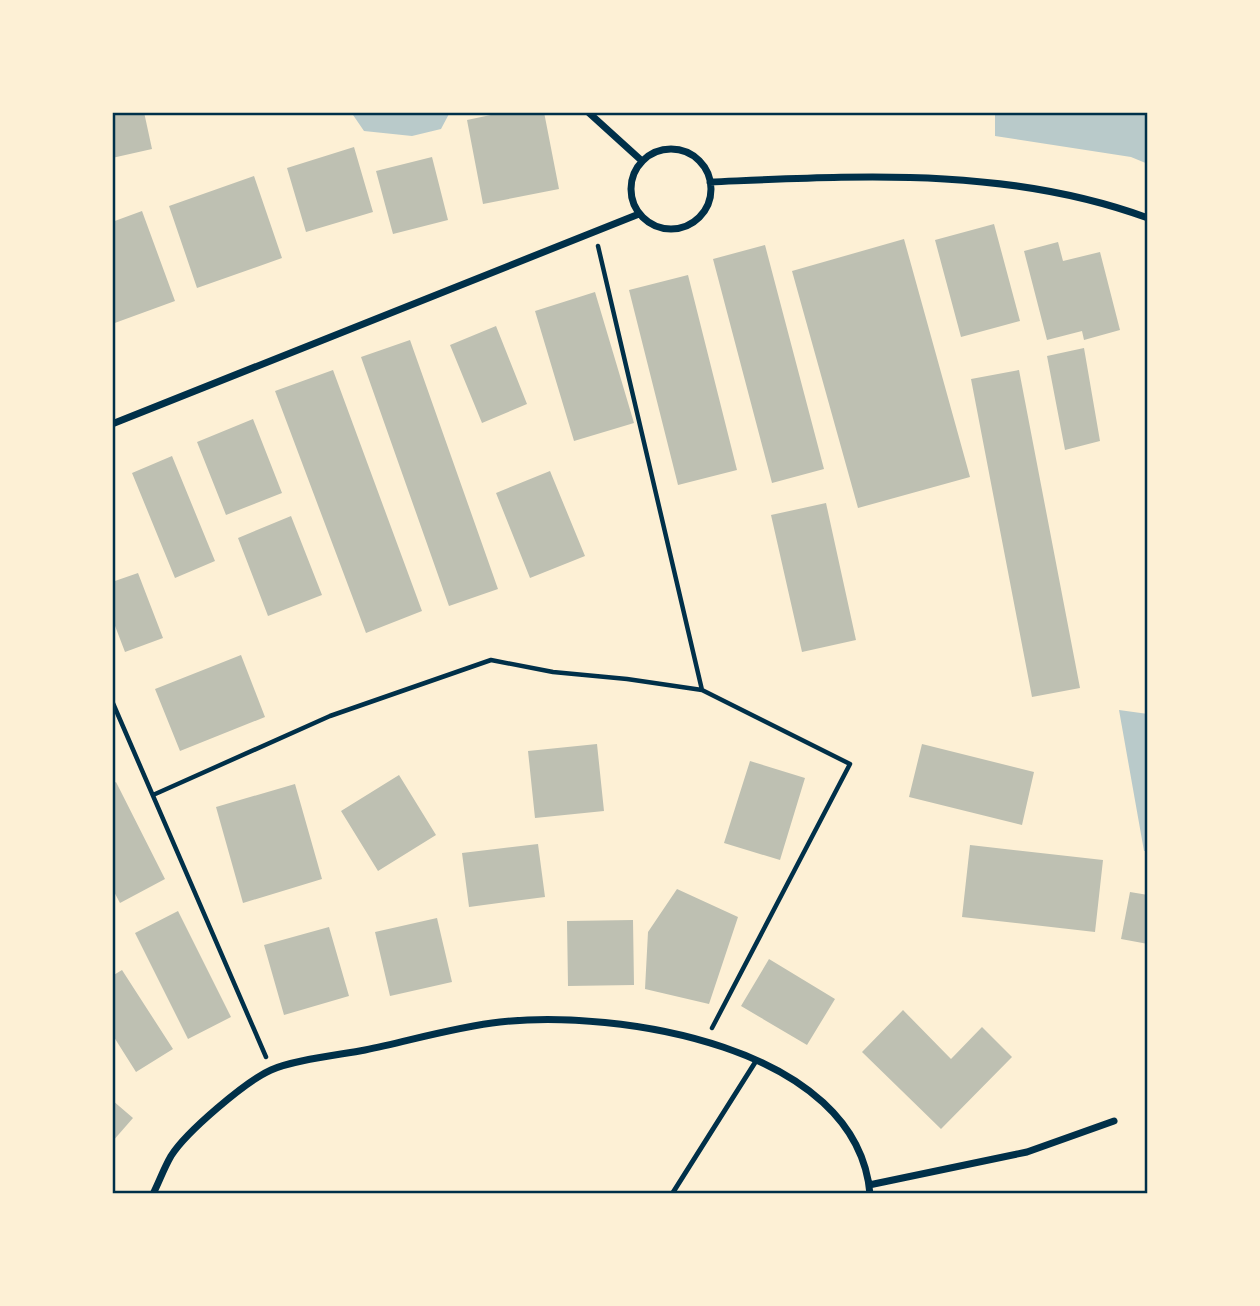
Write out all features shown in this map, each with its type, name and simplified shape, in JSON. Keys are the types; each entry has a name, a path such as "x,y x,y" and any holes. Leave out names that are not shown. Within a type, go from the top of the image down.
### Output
{"street":[{"path":"588,112 642,161"},
{"path":"681,150 693,156 705,169 710,182 710,196 705,210 696,220 684,227 662,229 649,224 632,201 634,173 642,161 653,153 681,150"},
{"path":"710,182 880,174 1000,181 1099,200 1148,218"},
{"path":"112,424 639,214"},
{"path":"153,1194 172,1154 224,1102 272,1069 501,1022 622,1022 706,1040 757,1059 822,1102 851,1137 869,1190 1027,1152 1114,1121"}],"lane":[{"path":"672,1194 757,1059"}],"path":[{"path":"594,232 702,690"},
{"path":"153,794 330,716 491,660 553,672 627,678 702,690 850,764 706,1040"},
{"path":"112,701 272,1069"}],"shaded area":[{"path":"351,112 450,112 441,129 412,136 364,131"},
{"path":"995,112 1148,112 1148,164 1131,157 995,136"},
{"path":"1119,710 1148,714 1148,851 1144,851"}],"building":[{"path":"112,112 144,112 152,149 112,158"},
{"path":"505,112 544,112 559,189 483,204 467,120"},
{"path":"354,147 373,212 306,232 287,168"},
{"path":"432,157 448,220 393,234 376,171"},
{"path":"254,176 282,258 197,288 169,206"},
{"path":"142,211 175,301 112,324 112,222"},
{"path":"994,224 1020,321 961,337 935,240"},
{"path":"904,239 970,477 858,508 792,271"},
{"path":"1058,242 1063,261 1100,252 1120,330 1084,340 1082,331 1047,340 1024,251"},
{"path":"765,245 824,469 772,483 713,259"},
{"path":"688,275 737,470 678,485 629,290"},
{"path":"595,292 634,423 574,441 535,311"},
{"path":"496,326 527,404 482,423 450,345"},
{"path":"410,340 498,589 449,606 361,357"},
{"path":"1084,348 1100,441 1065,450 1047,356"},
{"path":"333,370 422,611 366,633 275,391"},
{"path":"1019,370 1080,688 1032,697 971,379"},
{"path":"253,419 282,493 226,515 197,442"},
{"path":"172,456 215,561 175,578 132,473"},
{"path":"550,471 585,556 530,578 496,493"},
{"path":"826,503 856,640 802,652 771,515"},
{"path":"291,516 322,595 268,616 238,538"},
{"path":"138,573 163,638 125,652 112,618 112,582"},
{"path":"241,655 265,717 180,751 155,689"},
{"path":"597,744 604,811 535,818 528,751"},
{"path":"922,744 1034,772 1022,825 909,797"},
{"path":"750,761 805,778 780,860 724,843"},
{"path":"399,775 436,835 378,871 341,811"},
{"path":"116,782 165,879 120,903 112,888 112,784"},
{"path":"295,784 322,879 243,903 216,807"},
{"path":"538,844 545,897 469,907 462,853"},
{"path":"970,845 1103,860 1095,932 962,917"},
{"path":"677,889 738,917 709,1004 645,989 648,932"},
{"path":"1130,892 1148,895 1148,944 1121,939"},
{"path":"178,911 231,1017 188,1039 135,933"},
{"path":"437,918 452,982 390,996 375,932"},
{"path":"633,920 634,985 568,986 567,921"},
{"path":"329,927 349,996 284,1015 264,945"},
{"path":"769,959 835,999 807,1045 741,1006"},
{"path":"122,970 173,1049 136,1072 112,1034 112,976"},
{"path":"903,1010 951,1059 982,1027 1012,1057 941,1129 862,1052"},
{"path":"112,1100 133,1118 112,1142"}]}
